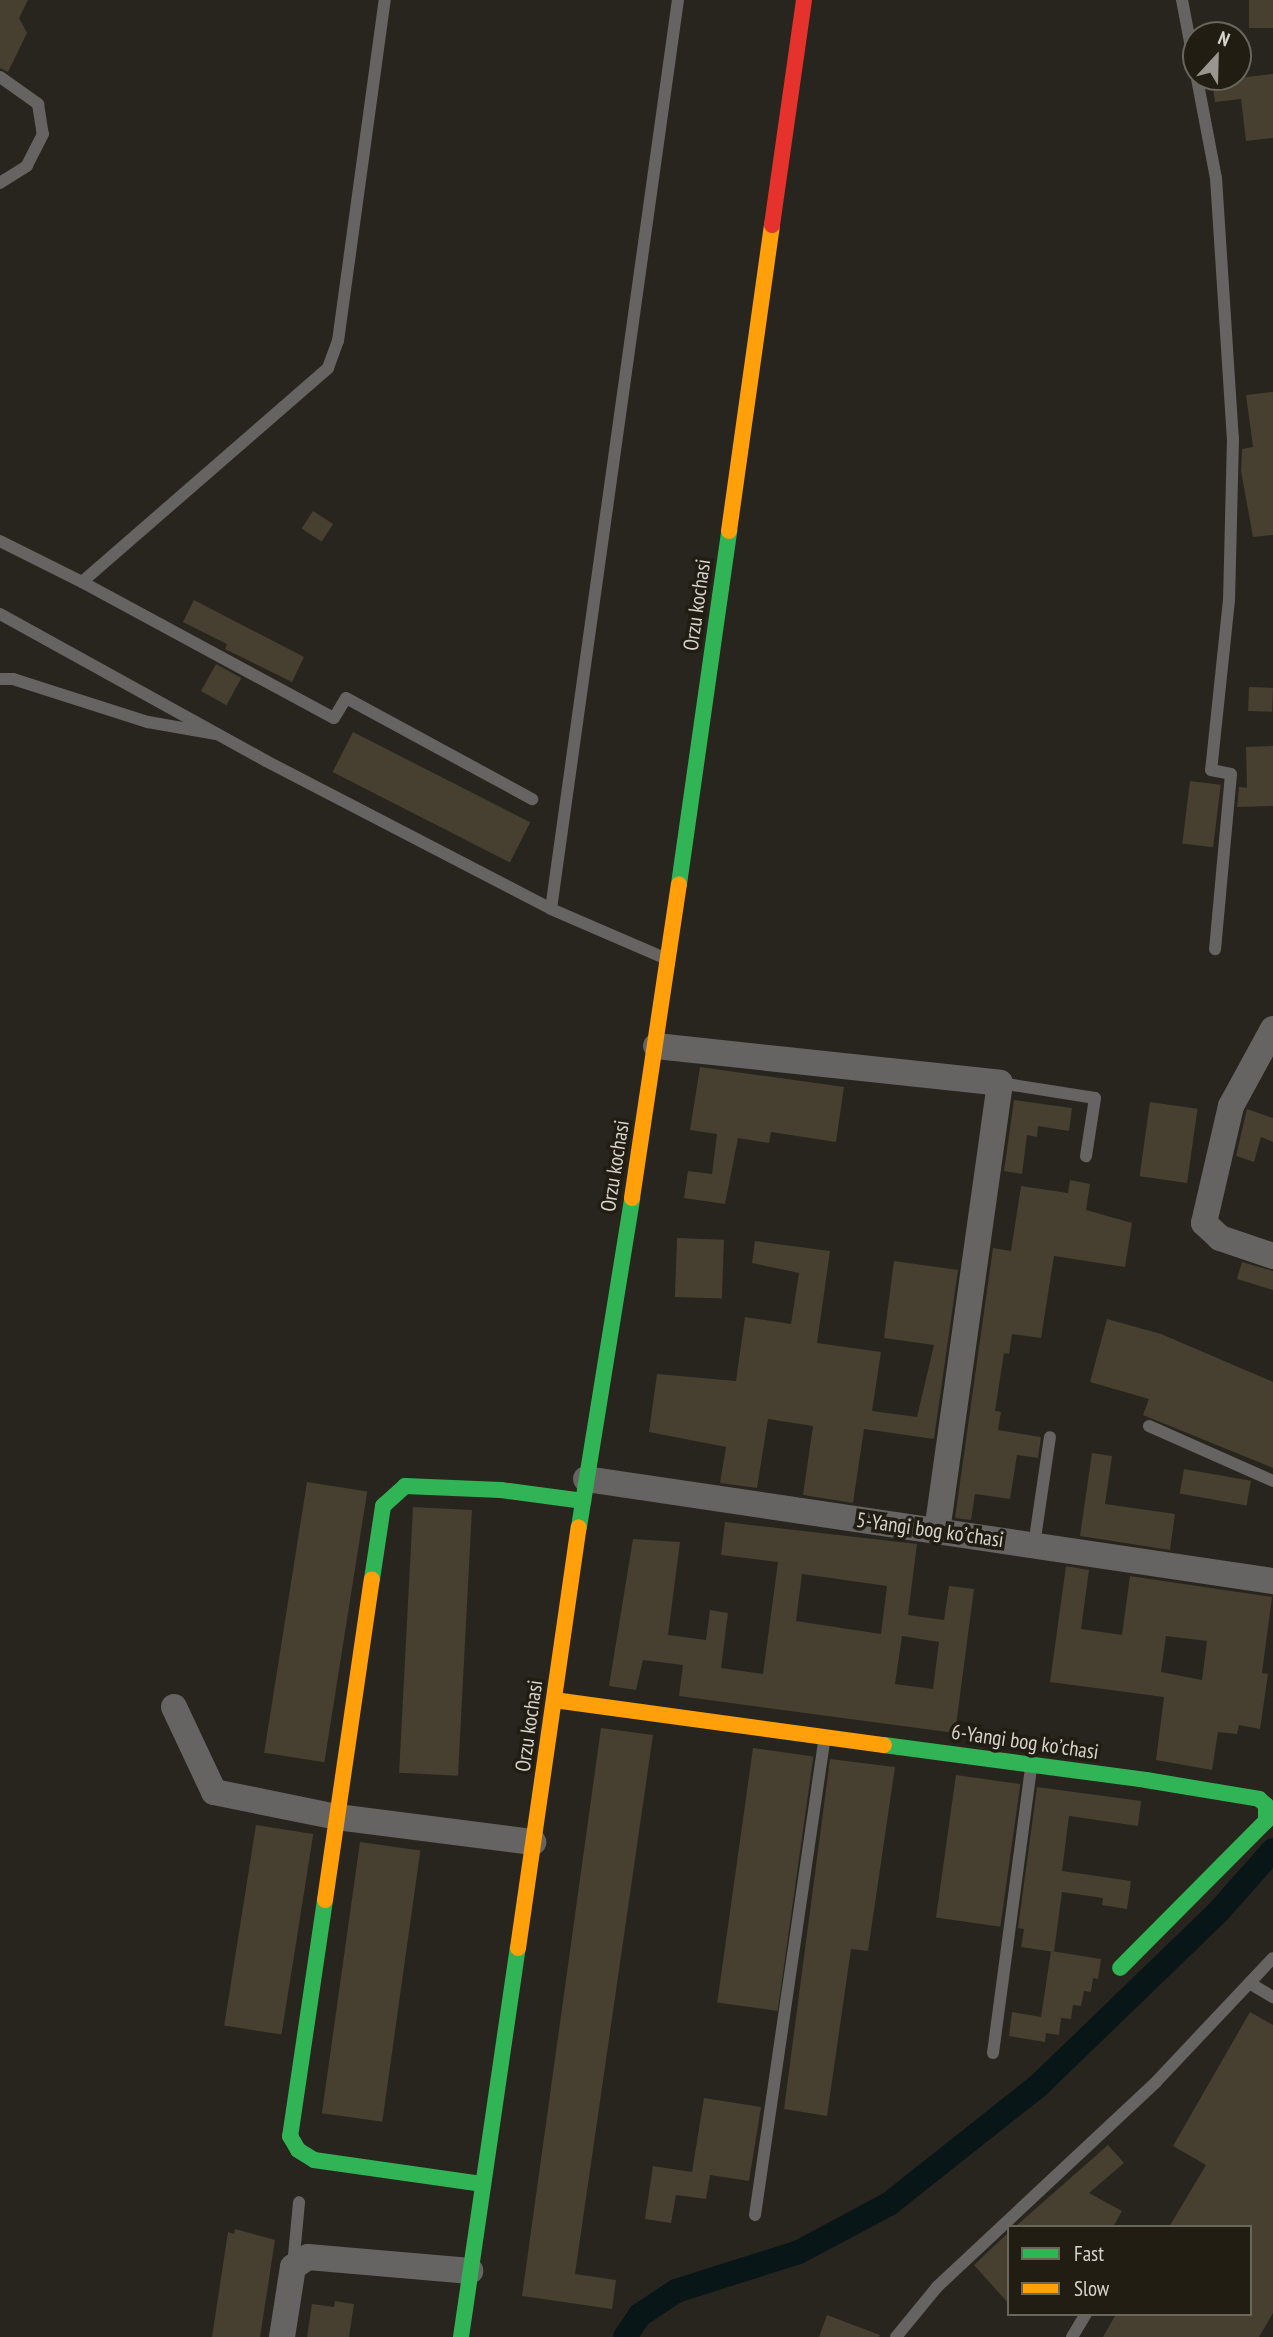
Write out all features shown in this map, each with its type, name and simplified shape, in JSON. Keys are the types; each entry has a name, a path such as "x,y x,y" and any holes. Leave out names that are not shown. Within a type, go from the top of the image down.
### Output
{"main road":[{"name":"Orzu kochasi","path":"461,2337 584,1490 656,1046 804,0"},
{"path":"483,2184 314,2160 298,2150 290,2136 383,1506 405,1486 584,1490"},
{"name":"6-Yangi bog koʼchasi","path":"554,1700 1032,1764 1259,1799 1266,1805 1266,1821 1120,1968"}],"street":[{"path":"1273,1029 1231,1106 1204,1223 1220,1238 1273,1256"},
{"path":"656,1046 1000,1083 937,1531"},
{"name":"5-Yangi bog koʼchasi","path":"584,1490 937,1531 1273,1581"},
{"path":"174,1707 214,1792 337,1816 533,1842"},
{"path":"282,2337 293,2267 308,2257 470,2272"}],"lane":[{"path":"82,582 328,368 336,353 385,0"},
{"path":"551,909 678,0"},
{"path":"1182,0 1216,178 1233,438 1229,600 1211,770 1231,774 1215,949"},
{"path":"0,77 38,104 43,134 27,166 0,183"},
{"path":"0,541 82,582 334,718 346,698 532,799"},
{"path":"0,614 551,909 668,959"},
{"path":"0,679 13,679 148,722 224,736"},
{"path":"1000,1083 1095,1098 1086,1156"},
{"path":"1149,1426 1273,1481"},
{"path":"1034,1545 1049,1437"},
{"path":"755,2215 825,1737"},
{"path":"993,2053 1032,1764"},
{"path":"896,2337 937,2287 1156,2082 1273,1958"},
{"path":"1251,1984 1273,1997"},
{"path":"293,2267 299,2202"},
{"path":"1072,2337 1085,2316"}],"building":[{"path":"0,0 28,0 19,18 27,33 8,72 0,68"},
{"path":"1249,0 1273,0 1273,28 1252,28 1252,21 1249,21"},
{"path":"1273,74 1273,138 1246,141 1241,99 1215,102 1213,91 1252,91 1252,76"},
{"path":"1273,392 1273,535 1253,537 1241,471 1242,449 1253,447 1246,395"},
{"path":"313,511 333,524 322,542 302,529"},
{"path":"194,600 304,657 292,682 225,649 227,644 183,622"},
{"path":"216,664 241,678 226,705 201,691"},
{"path":"1249,687 1273,688 1272,712 1248,711"},
{"path":"353,732 530,822 510,862 333,772"},
{"path":"1273,746 1273,806 1237,807 1239,787 1247,788 1246,747"},
{"path":"1190,781 1221,785 1213,847 1182,844"},
{"path":"700,1067 844,1087 836,1142 771,1132 769,1143 738,1138 725,1204 684,1198 688,1171 712,1174 717,1134 690,1130"},
{"path":"1014,1100 1072,1108 1069,1131 1038,1126 1037,1137 1027,1135 1022,1174 1004,1171"},
{"path":"1150,1102 1198,1109 1187,1183 1140,1176"},
{"path":"1247,1109 1273,1118 1273,1142 1261,1137 1254,1162 1236,1156"},
{"path":"1070,1180 1090,1184 1086,1210 1132,1223 1125,1267 1054,1256 1041,1338 1012,1334 1009,1354 1004,1353 995,1411 1001,1412 998,1430 1041,1437 1038,1458 1017,1455 1010,1499 975,1494 971,1520 955,1518 993,1248 1011,1251 1021,1186 1068,1193"},
{"path":"677,1238 724,1240 722,1299 675,1297"},
{"path":"755,1241 830,1251 817,1343 881,1352 872,1411 917,1417 934,1345 884,1338 894,1261 958,1270 934,1439 864,1429 853,1503 803,1495 813,1426 768,1419 757,1488 720,1483 726,1447 649,1432 657,1374 736,1381 745,1317 791,1324 799,1273 752,1263"},
{"path":"1242,1262 1273,1271 1273,1290 1237,1279"},
{"path":"1107,1319 1161,1334 1273,1382 1273,1468 1143,1415 1149,1399 1090,1382"},
{"path":"1092,1453 1112,1456 1105,1504 1175,1514 1170,1550 1080,1536"},
{"path":"1184,1469 1251,1481 1247,1505 1180,1494"},
{"path":"307,1482 367,1492 324,1762 264,1753"},
{"path":"413,1507 472,1510 458,1776 399,1773"},
{"path":"725,1522 917,1544 908,1615 944,1620 949,1586 974,1589 955,1733 679,1696 683,1665 643,1660 636,1690 609,1686 633,1539 680,1542 668,1635 706,1640 710,1610 728,1613 721,1668 763,1674 778,1562 721,1555","holes":["802,1574 887,1586 881,1634 796,1621","902,1636 939,1642 933,1689 895,1684"]},
{"path":"1066,1566 1089,1570 1081,1629 1122,1635 1130,1576 1272,1597 1262,1673 1268,1674 1260,1729 1239,1725 1237,1734 1218,1732 1212,1770 1156,1760 1164,1697 1050,1682","holes":["1166,1636 1207,1641 1202,1680 1161,1672"]},
{"path":"601,1728 653,1735 575,2274 616,2280 612,2309 522,2296"},
{"path":"753,1748 813,1756 778,2011 717,2002"},
{"path":"830,1759 895,1767 868,1951 851,1949 827,2116 784,2109"},
{"path":"956,1775 1020,1784 1000,1927 936,1918"},
{"path":"1037,1787 1141,1801 1138,1826 1069,1816 1062,1871 1131,1881 1127,1909 1102,1905 1103,1898 1062,1892 1054,1952 1021,1947 1024,1929 1018,1928"},
{"path":"256,1825 313,1834 282,2035 224,2026"},
{"path":"360,1842 420,1850 382,2122 322,2113"},
{"path":"1051,1951 1101,1959 1098,1979 1093,1978 1091,1992 1084,1991 1081,2006 1073,2005 1071,2019 1061,2018 1059,2035 1046,2033 1045,2042 1009,2036 1012,2012 1041,2017"},
{"path":"1250,2012 1273,2025 1273,2313 1259,2337 1103,2337 1115,2316 1252,2316 1252,2225 1170,2225 1206,2165 1173,2146"},
{"path":"704,2098 761,2107 749,2181 710,2175 706,2199 676,2195 671,2223 645,2219 653,2166 692,2172"},
{"path":"1108,2145 1124,2163 1089,2193 1122,2211 1114,2225 1017,2225"},
{"path":"235,2229 275,2240 260,2337 212,2337 228,2232 234,2234"},
{"path":"1007,2234 1007,2302 974,2265"},
{"path":"335,2301 354,2304 349,2337 307,2337 312,2304 334,2307"},
{"path":"827,2315 880,2335 819,2337"}],"waterway":[{"path":"625,2337 640,2315 676,2291 799,2252 889,2204 1038,2086 1219,1911 1273,1850"}],"traffic: fast":[{"path":"679,884 729,531"},
{"path":"579,1527 632,1198"},
{"path":"372,1579 383,1506 405,1486 501,1490 583,1501"},
{"path":"884,1745 1146,1780 1259,1799 1266,1805 1266,1821 1120,1968"},
{"path":"325,1900 290,2136 298,2150 314,2160 483,2184"},
{"path":"461,2337 518,1948"}],"traffic: slow":[{"path":"729,531 772,225"},
{"path":"632,1198 679,884"},
{"path":"518,1948 579,1527"},
{"path":"325,1900 372,1579"},
{"path":"554,1700 884,1745"}],"traffic: jam":[{"path":"772,225 804,0"}]}
